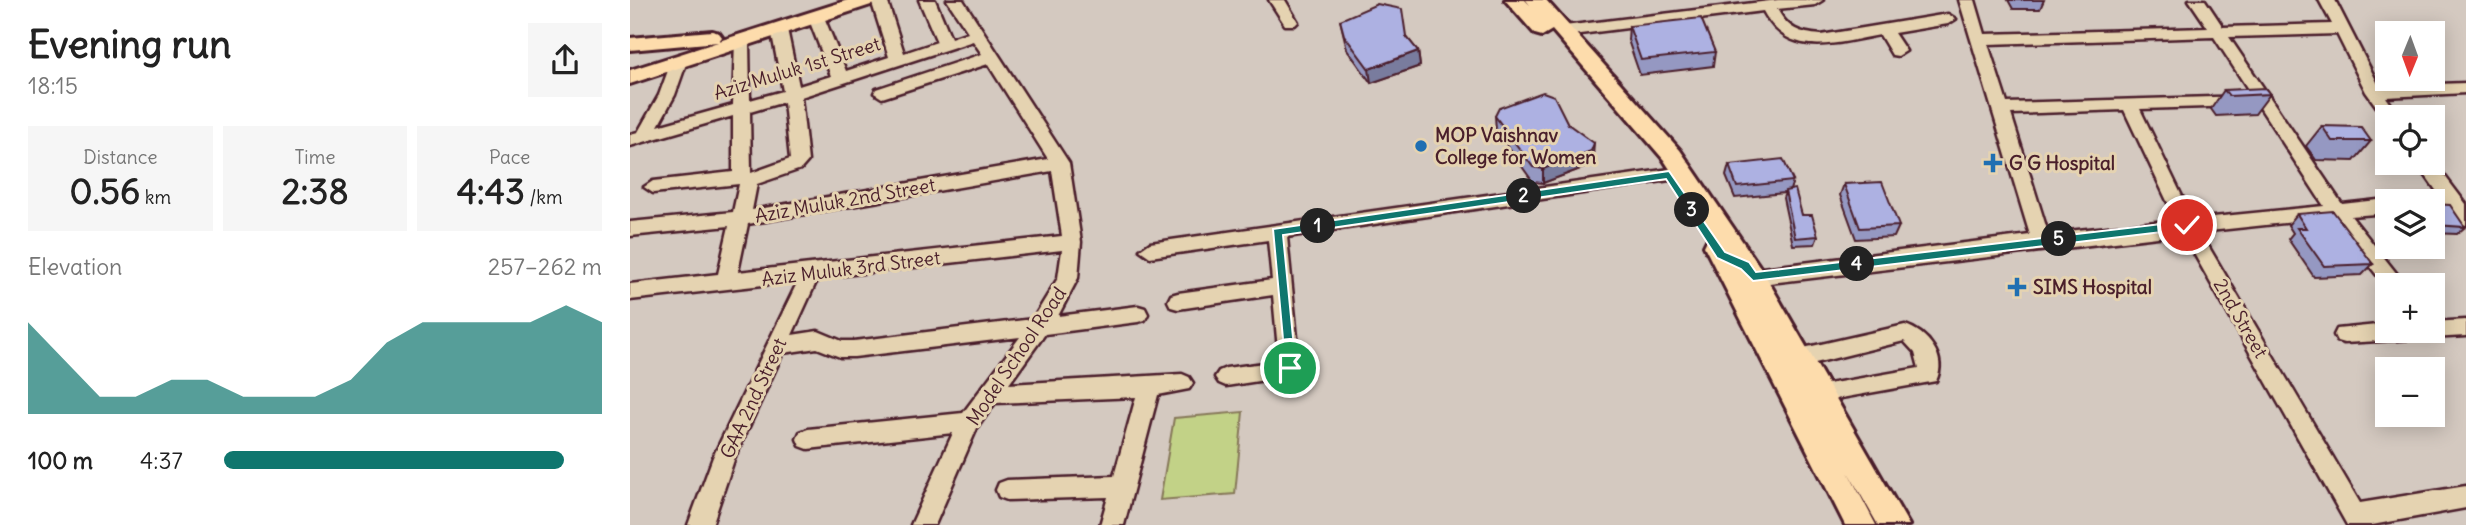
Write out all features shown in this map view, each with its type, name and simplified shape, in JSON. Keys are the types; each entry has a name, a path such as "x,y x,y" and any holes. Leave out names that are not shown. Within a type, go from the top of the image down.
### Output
{"main road":[{"path":"630,65 712,37 867,0"},
{"path":"1515,0 1617,104"},
{"path":"1536,0 1564,31 1617,104 1676,174 1740,266 1799,358 1894,525"},
{"path":"630,77 779,29 821,9"},
{"path":"630,44 667,44 712,37"},
{"path":"1740,266 1760,336 1861,525"}],"street":[{"path":"879,0 898,59"},
{"path":"927,0 945,43"},
{"name":"Model School Road","path":"923,525 969,422 1035,329 1054,307 1068,278 1072,242 1060,163 975,35 955,0"},
{"path":"1277,0 1290,22"},
{"path":"1564,31 1815,0"},
{"path":"1967,0 2041,241"},
{"path":"2197,0 2336,210 2386,273"},
{"path":"2327,0 2339,29 2383,105"},
{"path":"1768,6 1781,30 1802,39 1821,40 1948,19"},
{"path":"821,9 840,77"},
{"path":"653,187 746,178 795,165 799,161 792,94 779,29"},
{"path":"1980,39 2339,29"},
{"path":"1884,30 1898,51"},
{"name":"Aziz Muluk 1st Street","path":"638,136 792,94 975,35"},
{"path":"726,282 743,218 746,178 741,42"},
{"path":"882,93 991,57"},
{"path":"638,136 667,95 679,61"},
{"path":"2374,92 2466,88"},
{"path":"2002,108 2130,106 2263,99"},
{"name":"2nd Street","path":"2130,106 2187,225 2357,520"},
{"name":"Aziz Muluk 2nd Street","path":"630,229 743,218 1060,163"},
{"path":"1150,250 1676,174"},
{"path":"2435,175 2466,218"},
{"path":"2445,202 2455,201"},
{"path":"1740,266 2041,241 2375,207"},
{"path":"1226,377 1288,372 1277,232"},
{"name":"Aziz Muluk 3rd Street","path":"630,292 1072,242"},
{"name":"GAA 2nd Street","path":"700,525 724,457 811,273"},
{"path":"1178,301 1282,286"},
{"path":"776,346 817,339 840,349 854,349 1035,329 1138,314"},
{"path":"2445,329 2466,328"},
{"path":"1799,358 1905,333 1913,335 1921,345 1931,366 1929,375 1819,393"},
{"path":"2344,335 2375,333"},
{"path":"987,394 1149,387 1182,383"},
{"path":"1112,525 1149,387"},
{"path":"808,439 969,422"},
{"path":"1007,490 1123,486"},
{"path":"2357,520 2466,497"}],"green space":[{"path":"1243,412 1235,494 1160,500 1174,418"}],"building":[{"path":"1377,4 1402,9 1406,36 1418,51 1369,69 1344,35 1340,20"},
{"path":"1701,18 1715,52 1641,60 1629,26"},
{"path":"2265,88 2270,94 2229,96 2224,90"},
{"path":"1543,92 1554,96 1568,124 1594,143 1591,151 1543,169 1533,167 1495,116 1499,108"},
{"path":"2322,126 2361,127 2371,141 2332,141"},
{"path":"1783,159 1793,181 1737,187 1729,165"},
{"path":"1882,182 1899,226 1860,228 1844,184"},
{"path":"1795,189 1802,215 1812,215 1818,236 1795,238 1785,191"},
{"path":"2445,205 2450,205 2465,227 2445,226"},
{"path":"2333,211 2373,264 2324,266 2297,228 2306,228 2297,214"}],"place":[{"name":"MOP Vaishnav College for Women","path":"1421,146"},
{"name":"G G Hospital","path":"1993,163"},
{"name":"SIMS Hospital","path":"2017,287"}],"route":[{"path":"1290,368 1277,232 1669,175 1721,255 1745,265 1753,277 2187,225"}]}
